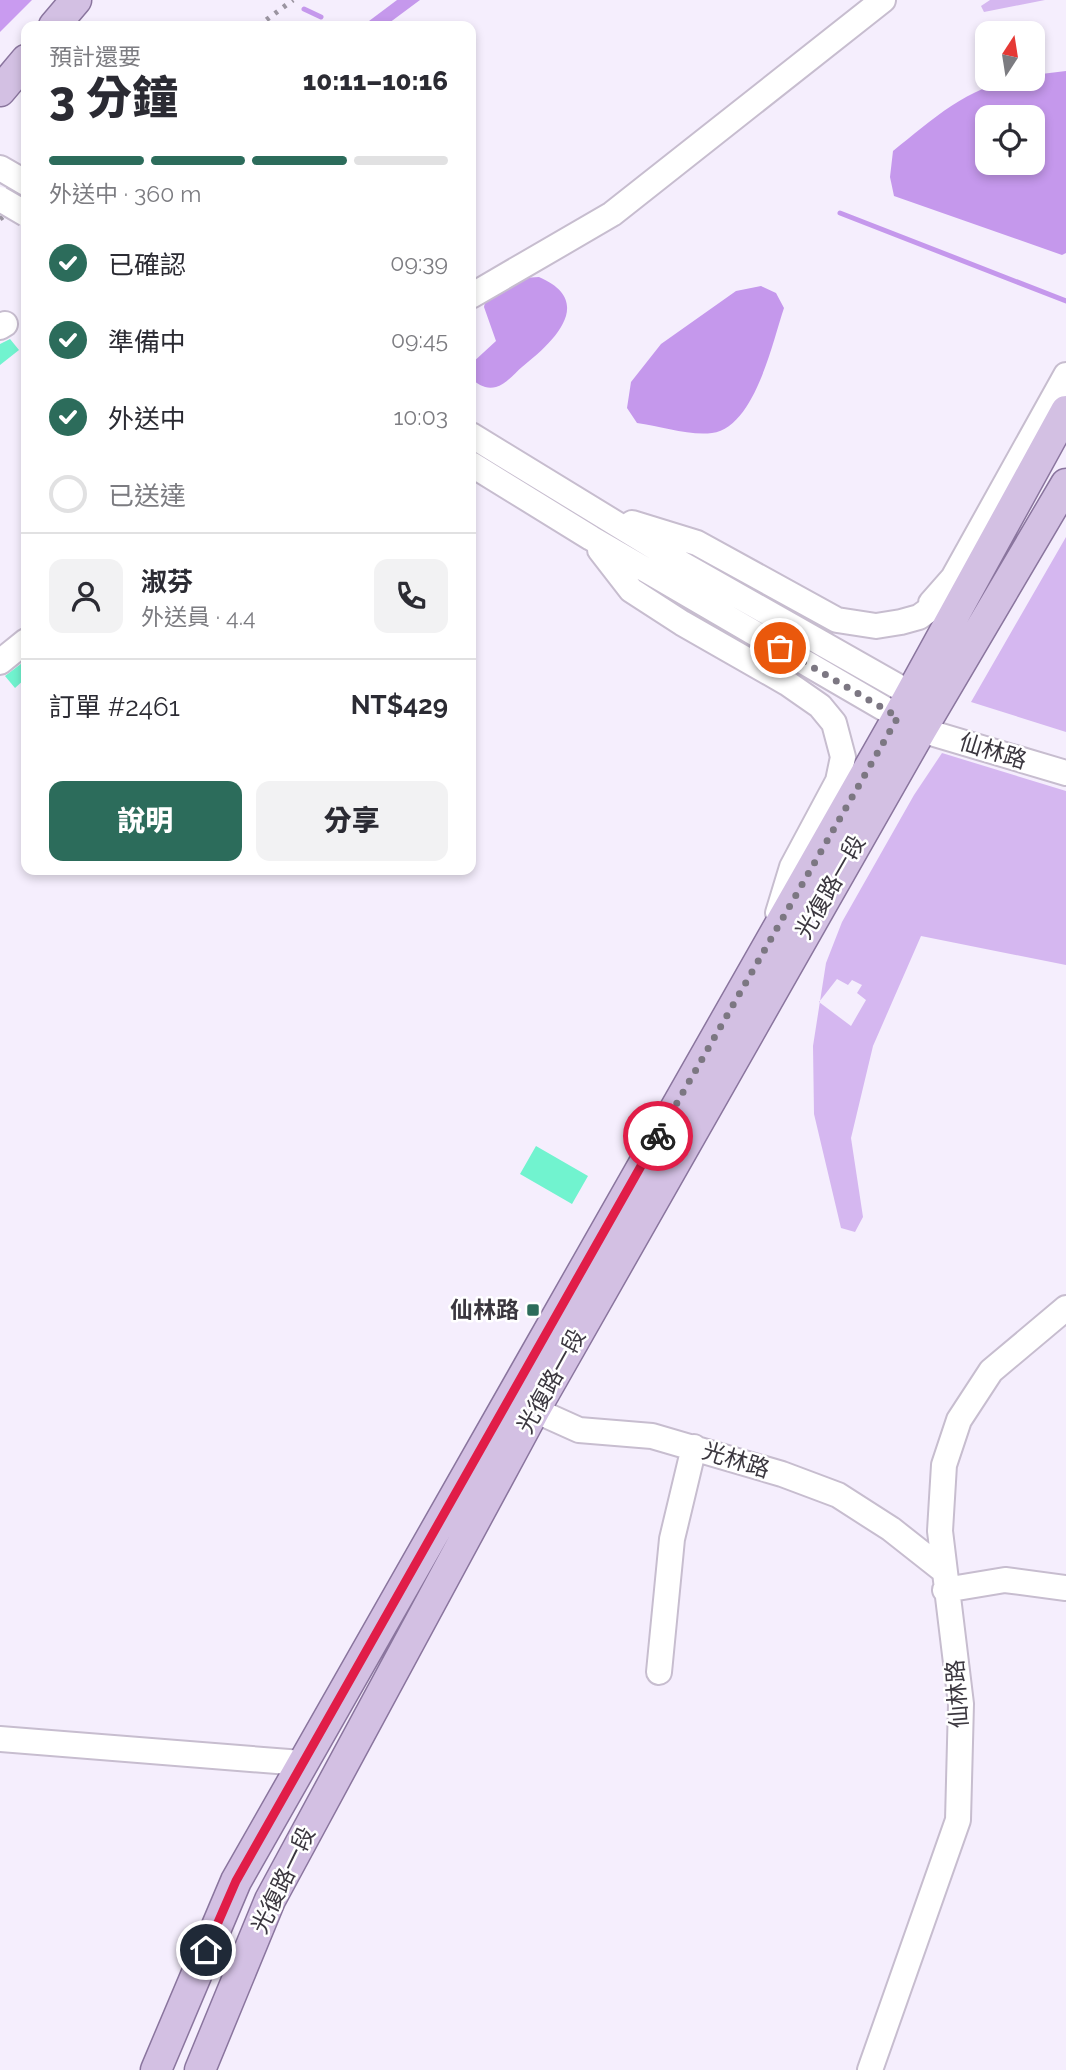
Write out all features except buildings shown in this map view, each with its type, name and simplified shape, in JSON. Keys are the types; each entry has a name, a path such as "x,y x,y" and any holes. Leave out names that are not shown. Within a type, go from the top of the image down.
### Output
{"main road":[{"path":"58,21 76,0"},
{"path":"0,92 21,66"},
{"path":"916,712 967,592 1066,411"},
{"path":"916,712 1066,484"},
{"name":"光復路一段","path":"200,2070 270,1900 521,1404 773,932 916,712"},
{"name":"光復路一段","path":"156,2070 236,1881 302,1763 521,1404 916,712"}],"street":[{"path":"476,293 612,214 883,0"},
{"path":"0,67 21,56"},
{"path":"0,168 21,180"},
{"path":"0,199 21,211"},
{"path":"919,617 953,578 1066,375"},
{"path":"479,440 916,712"},
{"path":"476,467 591,538 916,712"},
{"path":"916,712 963,687 1066,509"},
{"path":"599,513 697,543 838,620 876,626 919,617 937,604 967,592"},
{"path":"591,538 631,590 682,623 787,683 820,706 834,723 843,757 838,781 792,867 773,932"},
{"path":"0,662 21,645"},
{"name":"仙林路","path":"916,712 1066,773"},
{"name":"仙林路","path":"870,2070 958,1820 961,1704 940,1531 944,1465 959,1420 991,1371 1066,1308"},
{"name":"光林路","path":"521,1404 579,1430 653,1436 782,1474 838,1495 891,1529 944,1580"},
{"path":"659,1672 672,1539 694,1447"},
{"path":"944,1580 1005,1580 1066,1588"},
{"path":"0,1739 302,1763"}],"shaded area":[{"path":"0,0 32,0 0,32"},
{"path":"397,0 420,0 392,21 369,21"},
{"path":"990,0 1045,0 984,12 981,6"},
{"path":"1066,71 1066,253 1062,255 894,196 890,177 893,151 941,113 974,93 1045,91 1045,74"},
{"path":"539,277 556,287 565,298 567,310 564,322 556,335 506,381 492,388 479,385 476,383 476,359 496,341 484,307 486,297 523,278"},
{"path":"761,286 776,293 784,308 760,381 740,416 727,427 703,434 637,423 627,408 631,382 661,344 736,291"},
{"path":"1066,537 1066,732 971,702"},
{"path":"942,753 1066,791 1066,965 921,936 873,1046 851,1138 863,1217 855,1232 841,1228 814,1114 813,1046 820,1003 851,1026 866,1000 857,993 862,985 852,980 848,985 837,979 820,1001 826,963 842,922 914,795"}],"waterway":[{"path":"304,9 321,17"},
{"path":"840,213 1066,301"}],"railway":[{"path":"265,21 293,0"},
{"path":"0,219 21,204"}],"way so far":[{"path":"658,1136 898,717 780,648"}],"place":[{"name":"仙林路","path":"533,1310"}],"route":[{"path":"206,1950 236,1881 658,1136"}]}
